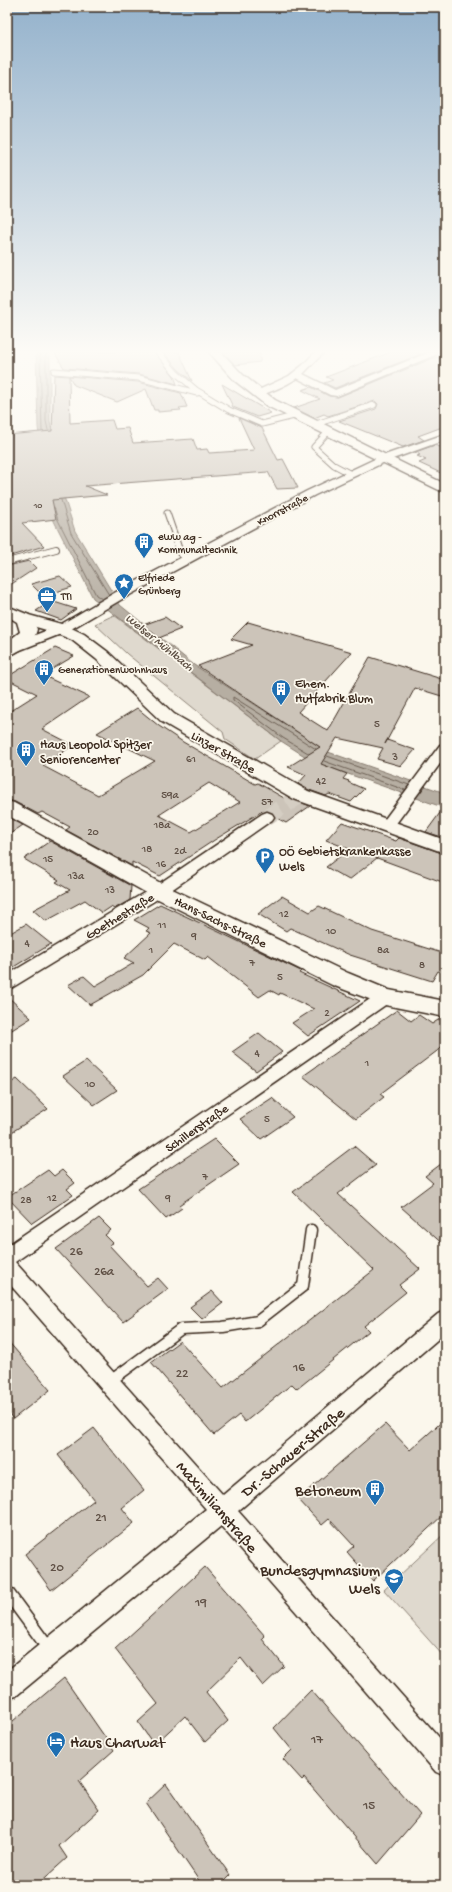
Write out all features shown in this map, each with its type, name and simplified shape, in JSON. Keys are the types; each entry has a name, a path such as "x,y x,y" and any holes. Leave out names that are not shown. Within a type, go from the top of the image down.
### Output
{"main road":[{"name":"Linzer Straße","path":"7,611 27,627"},
{"path":"7,651 27,627"},
{"name":"Hans-Sachs-Straße","path":"7,807 159,891 340,979 385,997 445,1009"}],"street":[{"path":"345,440 445,489"},
{"name":"Knorrstraße","path":"7,651 62,629 99,606 351,474 382,459 436,440"},
{"name":"Linzer Straße","path":"27,627 62,629 78,638 96,651 149,703 168,718 301,795 445,847"},
{"path":"387,826 445,748"},
{"name":"Goethestraße","path":"7,983 159,891 267,817"},
{"name":"Schillerstraße","path":"7,1257 385,997"},
{"name":"Maximilianstraße","path":"7,1267 445,1763"},
{"name":"Dr.-Schauer-Straße","path":"7,1687 222,1510 445,1320"}],"lane":[{"path":"320,440 314,447 334,465 351,474"},
{"path":"167,513 180,553 188,559"},
{"path":"7,562 56,550"},
{"path":"109,1382 181,1329 223,1327 258,1321 283,1303 303,1286 311,1230"},
{"path":"7,1592 51,1651"}],"shaded area":[{"path":"114,615 281,741 255,759 225,739 223,732 127,654 95,624"},
{"path":"445,1533 445,1658 384,1590"}],"water":[{"name":"Welser Mühlbach","path":"40,440 54,440 65,500 75,531 120,605 194,665 328,752 445,793 445,808 314,762 281,741 93,598 54,521 45,486"}],"building":[{"path":"7,440 132,440 133,443 193,440 197,450 207,449 209,453 254,450 249,440 268,440 278,460 283,459 298,488 277,489 268,472 85,486 107,495 52,500 56,519 22,523 44,546 7,557"},
{"path":"386,440 423,440 403,447"},
{"path":"435,445 439,447 445,445 445,475 419,463 426,460 417,456 420,455 415,452"},
{"path":"29,561 36,568 7,587 7,566"},
{"path":"60,576 72,587 43,596 31,584"},
{"path":"51,601 76,609 61,620 36,611"},
{"path":"165,617 181,629 159,638 143,625"},
{"path":"248,622 352,652 298,712 328,731 370,657 445,680 445,697 415,688 387,740 415,750 401,766 377,759 383,748 337,738 321,764 347,774 343,779 364,789 351,802 329,794 326,796 309,790 298,784 306,775 288,767 320,747 198,666 252,645 231,639"},
{"path":"55,648 74,656 42,675 89,697 42,729 73,745 43,766 98,795 155,761 97,733 137,708 159,726 183,742 255,784 258,783 284,798 286,796 310,806 286,823 275,817 273,813 264,810 216,839 160,876 132,862 132,866 66,830 70,827 42,812 38,814 15,802 7,800 7,713 37,694 7,679 7,677","holes":["209,783 240,802 191,832 159,815"]},
{"path":"445,806 445,838 426,832"},
{"path":"7,817 23,825 7,836"},
{"path":"342,822 396,841 399,838 445,854 445,883 377,858 349,880 326,867 349,849 326,840"},
{"path":"50,841 131,886 130,900 114,909 111,907 102,913 85,900 46,921 33,910 70,890 56,882 59,880 24,859"},
{"path":"282,896 310,912 319,906 372,931 445,954 445,974 438,971 432,981 350,955 290,928 286,931 258,914"},
{"path":"160,904 301,971 299,973 360,1001 308,1036 292,1023 314,1009 280,993 279,995 270,990 259,997 208,957 205,960 174,944 143,975 90,1005 68,985 84,976 95,986 134,963 124,958 151,933 146,931 149,928 134,920"},
{"path":"26,924 51,944 7,971 7,935"},
{"path":"7,996 31,1018 7,1033"},
{"path":"397,1010 411,1021 419,1015 432,1024 441,1018 445,1018 445,1045 380,1094 384,1097 356,1119 303,1076"},
{"path":"259,1033 282,1052 256,1071 232,1052"},
{"path":"86,1061 117,1090 94,1105 63,1076"},
{"path":"17,1079 48,1109 7,1135 7,1085"},
{"path":"272,1098 293,1117 261,1139 240,1119"},
{"path":"214,1139 239,1164 179,1205 182,1208 166,1219 138,1189"},
{"path":"354,1146 376,1165 338,1194 420,1269 399,1285 406,1292 364,1326 369,1331 297,1389 292,1384 245,1422 239,1415 214,1435 151,1362 180,1341 223,1388 374,1270 293,1192"},
{"path":"445,1161 445,1246 401,1207 433,1183 425,1176"},
{"path":"48,1170 54,1176 62,1170 75,1183 67,1189 73,1195 32,1223 7,1197"},
{"path":"99,1218 111,1230 105,1235 113,1243 109,1245 147,1286 158,1278 168,1289 123,1322 56,1249"},
{"path":"212,1291 223,1303 202,1319 190,1307"},
{"path":"7,1340 50,1390 13,1419 7,1411"},
{"name":"Betoneum","path":"445,1419 445,1513 373,1581 347,1552 354,1546 329,1519 322,1525 298,1499 385,1424 410,1450"},
{"path":"94,1428 144,1490 122,1508 134,1523 51,1590 25,1554 94,1500 58,1455"},
{"path":"205,1567 265,1636 262,1639 284,1666 263,1686 241,1658 206,1692 228,1721 205,1742 185,1716 154,1745 138,1722 158,1704 115,1649"},
{"name":"Haus Charwat","path":"64,1678 114,1750 79,1781 99,1810 59,1846 67,1858 37,1885 7,1885 7,1726"},
{"path":"311,1690 420,1815 378,1864 304,1778 302,1780 283,1759 292,1750 274,1728"},
{"path":"166,1784 230,1875 220,1885 202,1885 146,1803"}],"tunnel":[{"path":"267,817 301,795"}],"place":[{"name":"eww ag - Kommunaltechnik","path":"144,559"},
{"name":"Elfriede Grünberg","path":"124,600"},
{"name":"TTI","path":"47,613"},
{"name":"Generationenwohnhaus","path":"44,686"},
{"name":"Ehem. Hutfabrik Blum","path":"281,706"},
{"name":"Haus Leopold Spitzer Seniorencenter","path":"26,767"},
{"name":"OÖ Gebietskrankenkasse Wels","path":"265,874"},
{"name":"Betoneum","path":"375,1506"},
{"name":"Bundesgymnasium Wels","path":"394,1595"},
{"name":"Haus Charwat","path":"56,1758"}]}
